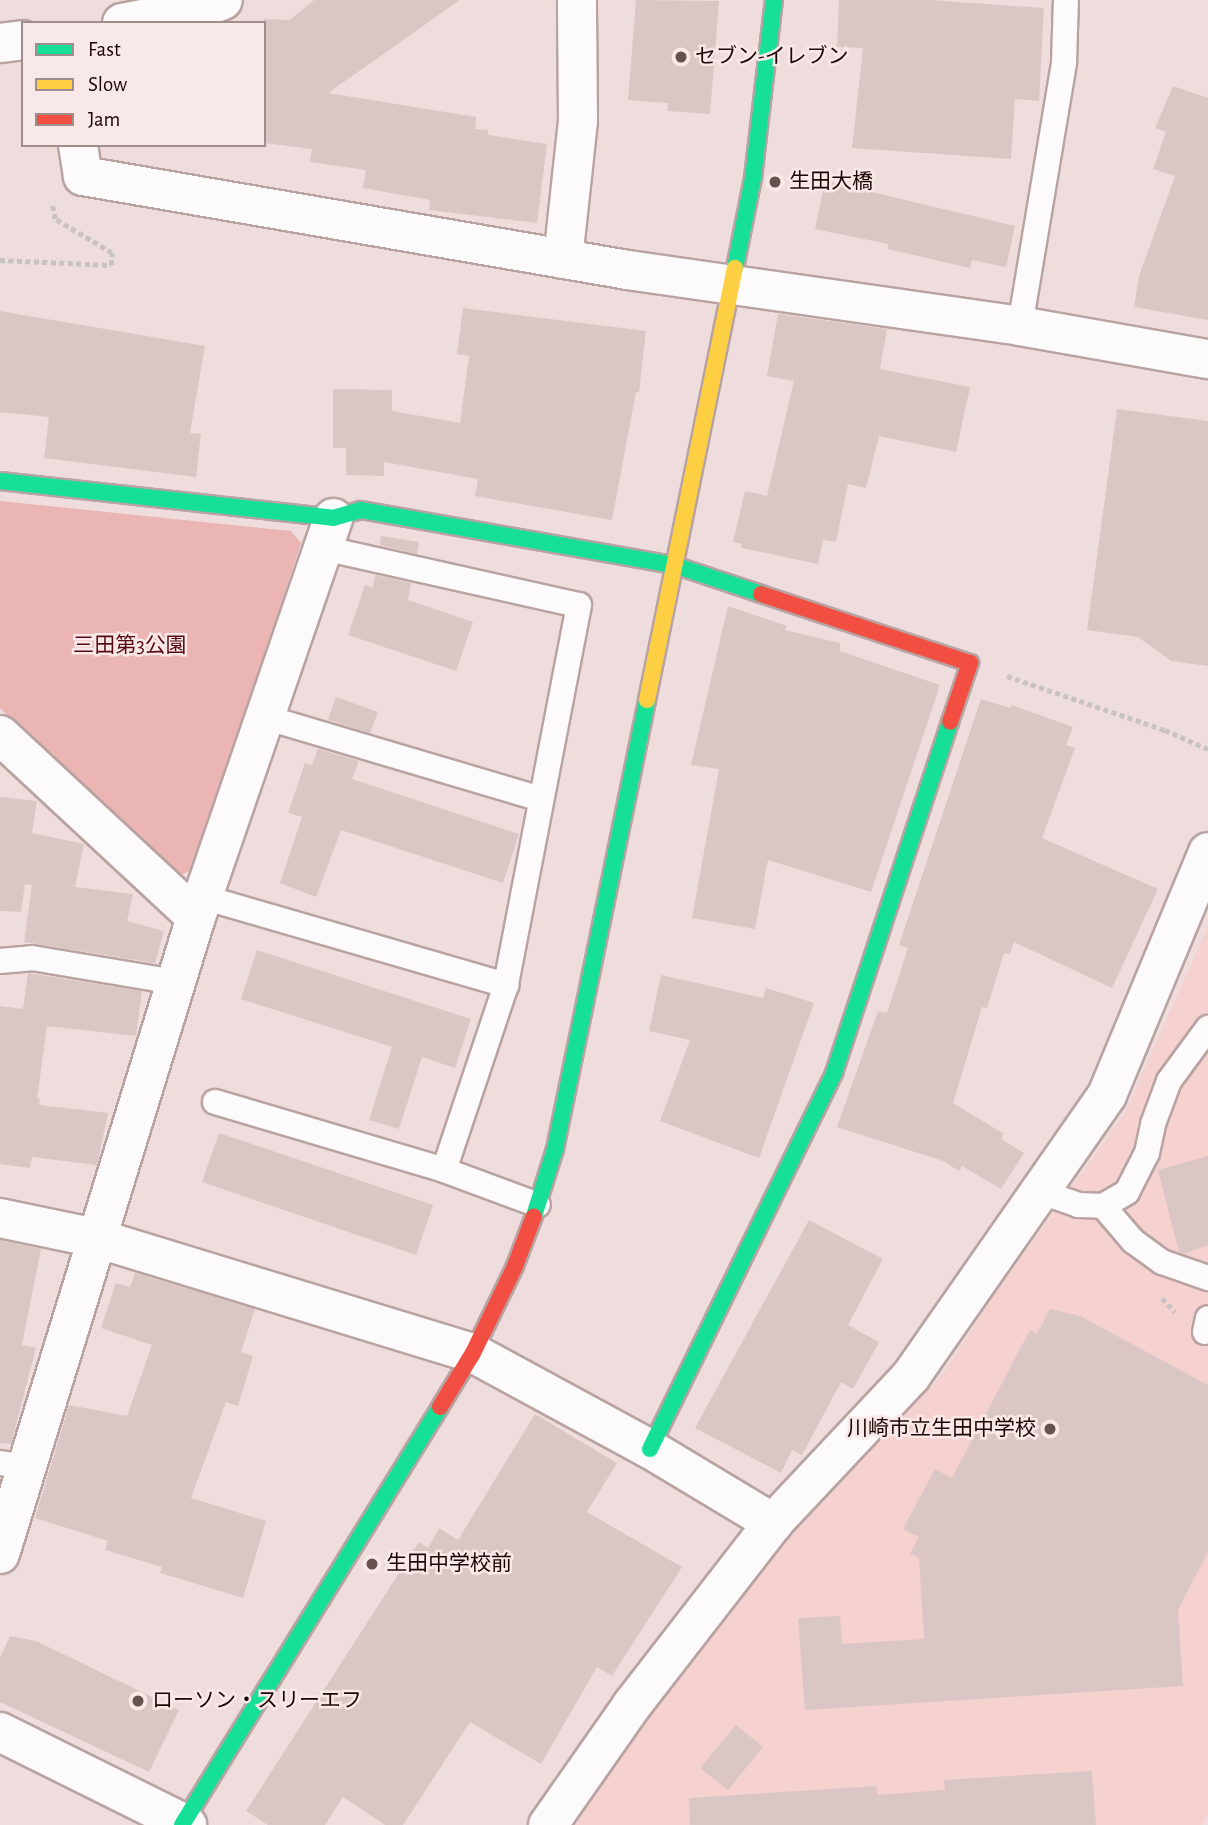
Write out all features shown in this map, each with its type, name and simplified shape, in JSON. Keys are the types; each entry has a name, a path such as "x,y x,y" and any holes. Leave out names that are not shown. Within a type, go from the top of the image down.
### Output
{"street":[{"path":"132,21 205,7 223,0"},
{"path":"563,259 578,122 578,0"},
{"path":"0,1732 184,1824 473,1353 515,1266 555,1149 677,566 753,178 774,0"},
{"path":"0,43 21,40"},
{"path":"78,147 83,176 563,259 732,286 1020,326 1208,359"},
{"path":"0,481 328,533"},
{"path":"0,1555 13,1465 96,1238 200,907 264,717 328,533 361,510 677,566 970,663 834,1073 650,1449"},
{"path":"0,735 200,907"},
{"path":"548,1825 632,1705 773,1523 911,1376 1107,1095 1208,852"},
{"path":"0,1218 96,1238 473,1353 650,1449 773,1523"}],"lane":[{"path":"1020,326 1064,62 1066,0"},
{"path":"328,533 579,605 506,985 444,1170"},
{"path":"264,717 541,799"},
{"path":"200,907 506,985"},
{"path":"0,961 32,958 176,982"},
{"path":"1041,1192 1078,1205 1103,1206 1127,1192 1147,1153 1153,1124 1169,1081 1208,1028"},
{"path":"215,1102 444,1170 538,1205"},
{"path":"1103,1206 1133,1241 1162,1262 1208,1278"}],"path":[{"path":"0,260 111,265 112,253 55,219 50,194"},
{"path":"970,663 1165,730 1208,749"}],"shaded area":[{"name":"川崎市立生田中学校","path":"1208,926 1208,1814 1202,1825 572,1825 638,1723 728,1603 943,1374 992,1298 1125,1113"}],"green space":[{"name":"三田第3公園","path":"0,501 291,531 301,543 195,869 168,880 0,708"}],"building":[{"path":"314,0 460,0 328,93 476,117 475,129 488,130 488,135 547,144 537,223 429,210 430,200 363,188 366,170 310,162 312,149 266,143 264,19 290,20"},
{"path":"636,0 719,1 710,114 667,111 668,103 628,100"},
{"path":"839,0 930,0 1044,8 1039,101 1015,99 1011,159 852,148 863,48 837,47"},
{"path":"1173,86 1208,98 1208,320 1134,307 1139,276 1175,176 1153,169 1166,132 1155,128"},
{"path":"825,181 1015,226 1006,267 972,260 970,268 888,249 888,244 815,229"},
{"path":"463,308 646,331 639,392 636,392 612,520 475,496 478,479 384,462 384,476 346,475 346,448 333,448 333,389 392,390 392,411 460,423 469,356 457,354"},
{"path":"0,311 205,346 190,433 201,434 196,477 44,458 49,417 0,412"},
{"path":"778,314 887,329 880,369 970,387 956,452 879,436 866,488 848,484 836,542 823,540 818,564 741,548 742,544 733,542 745,491 767,496 794,381 767,376"},
{"path":"1117,409 1208,421 1208,666 1171,661 1138,637 1087,630"},
{"path":"381,536 419,542 417,554 380,545"},
{"path":"375,575 411,583 408,600 473,622 456,671 348,635 365,585 373,588"},
{"path":"728,606 787,626 785,630 840,643 840,651 940,685 871,892 768,860 755,929 692,918 719,769 691,765"},
{"path":"336,697 378,712 370,733 328,720"},
{"path":"981,699 1010,708 1012,705 1073,727 1066,745 1075,748 1042,838 1158,889 1112,988 1014,942 1010,954 1004,953 987,1008 982,1007 953,1103 1004,1134 1001,1139 1024,1153 1001,1189 962,1166 959,1171 943,1161 837,1127 878,1011 887,1013 908,948 899,945"},
{"path":"318,749 359,761 352,779 519,834 503,883 341,830 316,897 280,883 302,817 288,813 305,763 312,765"},
{"path":"0,797 37,801 32,833 84,844 75,887 133,894 127,921 164,931 155,963 24,942 32,885 25,884 21,912 0,911"},
{"path":"257,950 471,1019 455,1068 422,1057 399,1129 369,1120 392,1047 241,999"},
{"path":"28,973 142,991 136,1036 47,1026 37,1099 40,1099 39,1105 108,1113 97,1165 32,1157 30,1168 0,1164 0,1006 23,1009"},
{"path":"661,975 763,998 766,988 814,1003 759,1158 660,1121 690,1040 649,1031"},
{"path":"219,1133 433,1205 416,1255 202,1182"},
{"path":"1208,1156 1208,1245 1184,1254 1179,1252 1158,1170"},
{"path":"809,1220 883,1259 848,1325 879,1342 853,1389 841,1382 802,1455 792,1450 781,1473 695,1428"},
{"path":"0,1240 41,1249 22,1345 36,1348 11,1444 0,1443"},
{"path":"135,1273 255,1309 241,1352 253,1356 238,1406 226,1402 191,1498 266,1521 243,1598 160,1573 162,1567 105,1550 108,1541 35,1518 69,1405 127,1416 152,1345 101,1328 116,1283 130,1287"},
{"path":"1050,1309 1080,1316 1208,1385 1208,1552 1178,1610 1183,1686 805,1710 798,1618 840,1616 842,1644 924,1639 919,1558 910,1554 919,1537 903,1529 935,1469 952,1478 1030,1330 1037,1334"},
{"path":"535,1414 617,1463 587,1512 682,1567 612,1676 597,1667 541,1764 470,1722 403,1825 385,1825 343,1797 325,1825 268,1825 246,1811 419,1542 428,1548 439,1528 458,1540"},
{"path":"10,1636 36,1641 179,1710 149,1772 0,1702 0,1658"},
{"path":"736,1725 763,1747 728,1790 700,1768"},
{"path":"1092,1771 1096,1825 690,1825 689,1798 877,1786 877,1795 945,1790 944,1780"}],"traffic: fast":[{"path":"735,268 753,178 774,0"},
{"path":"0,481 333,518 361,510 677,566 761,594"},
{"path":"534,1216 555,1149 647,700"},
{"path":"650,1449 834,1073 950,722"},
{"path":"182,1825 440,1407"}],"traffic: slow":[{"path":"647,700 735,268"}],"traffic: jam":[{"path":"761,594 970,663 950,722"},
{"path":"440,1407 473,1353 515,1266 534,1216"}],"place":[{"name":"セブン-イレブン","path":"681,57"},
{"name":"生田大橋","path":"775,182"},
{"name":"川崎市立生田中学校","path":"1050,1429"},
{"name":"生田中学校前","path":"372,1564"},
{"name":"ローソン・スリーエフ","path":"138,1701"}]}
